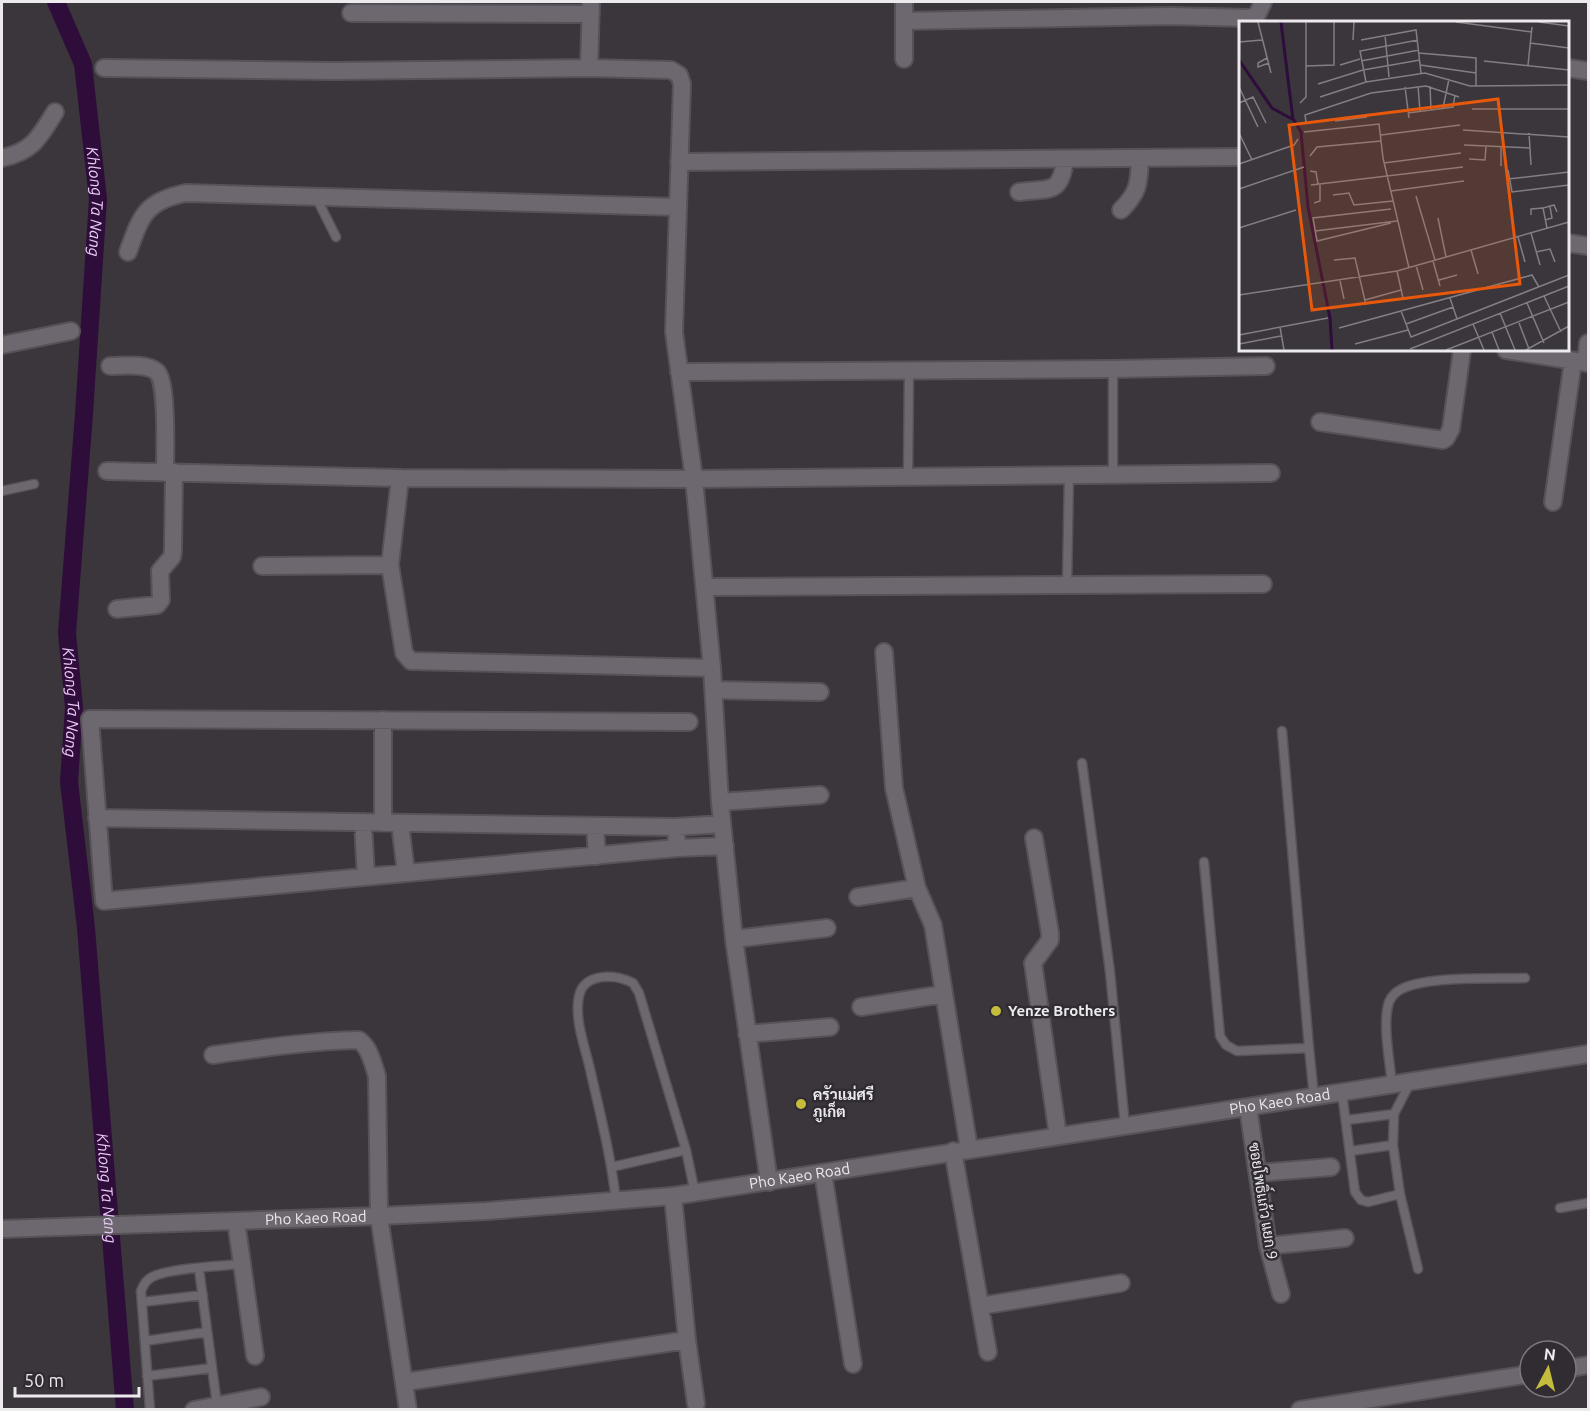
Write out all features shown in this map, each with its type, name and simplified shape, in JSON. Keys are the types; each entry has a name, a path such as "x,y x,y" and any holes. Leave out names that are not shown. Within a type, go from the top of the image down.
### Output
{"street":[{"path":"904,2 904,59"},
{"path":"904,21 995,10 1083,9 1171,9 1249,18 1257,15 1263,2"},
{"path":"351,13 591,8 589,68"},
{"path":"104,68 334,71 589,68 671,70 679,75 682,84 673,312 705,587 714,690 720,802 734,939 769,1182"},
{"path":"1569,68 1588,70"},
{"path":"2,158 29,148 38,140 55,112"},
{"path":"679,162 1239,157"},
{"path":"1121,210 1137,190 1140,158"},
{"path":"1019,192 1053,188 1059,184 1064,177 1065,159"},
{"path":"128,252 144,213 171,196 186,193 678,207"},
{"path":"1569,243 1588,246"},
{"path":"2,345 71,331"},
{"path":"1553,502 1588,343"},
{"path":"1320,422 1443,440 1451,429 1462,351"},
{"path":"1512,351 1582,362"},
{"path":"110,366 146,367 155,369 160,375 164,388 173,551 172,557 160,572 161,600 157,605 117,609"},
{"path":"679,372 1266,366"},
{"path":"107,471 400,478 694,479 1271,473"},
{"path":"400,478 390,565 404,653 411,661 712,668"},
{"path":"262,566 390,565"},
{"path":"705,587 1263,584"},
{"path":"884,652 894,788 917,888 933,925 944,994 980,1305 988,1352"},
{"path":"714,690 820,692"},
{"path":"689,722 90,719 104,901 677,848 725,846"},
{"path":"383,720 391,823 406,873"},
{"path":"720,802 820,795"},
{"path":"97,818 676,827 722,824"},
{"path":"363,822 366,877"},
{"path":"595,826 597,856"},
{"path":"676,827 677,848"},
{"path":"1034,838 1050,940 1033,963 1058,1136"},
{"path":"858,897 917,888"},
{"path":"734,939 827,928"},
{"path":"861,1007 944,994"},
{"path":"747,1035 830,1027"},
{"path":"213,1055 341,1040 362,1041 371,1057 376,1077 379,1216 408,1410"},
{"name":"Pho Kaeo Road","path":"2,1229 487,1211 673,1196 1588,1054"},
{"name":"ซอยโพธิ์เเก้ว แยก 9","path":"1248,1107 1268,1246 1281,1294"},
{"path":"1258,1173 1331,1167"},
{"path":"823,1173 853,1364"},
{"path":"673,1196 687,1340 696,1404"},
{"path":"236,1221 255,1356"},
{"path":"1268,1246 1345,1238"},
{"path":"980,1305 1122,1283"},
{"path":"405,1382 687,1340"},
{"path":"1300,1410 1518,1376"},
{"path":"194,1410 261,1397"}],"lane":[{"path":"316,196 336,237"},
{"path":"1113,369 1113,474"},
{"path":"908,476 909,370"},
{"path":"1068,585 1069,474"},
{"path":"2,490 33,484"},
{"path":"1282,731 1314,1097"},
{"path":"1083,763 1110,972 1125,1126"},
{"path":"1204,862 1220,1036 1226,1045 1237,1051 1309,1048"},
{"path":"616,1201 612,1167 581,1030 578,1004 580,993 586,984 597,978 612,975 633,983 639,993 686,1150 695,1193"},
{"path":"1392,1085 1386,1021 1393,994 1405,987 1427,981 1525,978"},
{"path":"1410,1082 1394,1114 1393,1145 1400,1194 1418,1269"},
{"path":"1342,1093 1355,1192 1361,1200 1368,1202 1400,1194"},
{"path":"1347,1120 1394,1114"},
{"path":"1351,1151 1393,1145"},
{"path":"612,1167 686,1150"},
{"path":"1560,1208 1588,1203"},
{"path":"150,1410 141,1291 149,1278 162,1273 242,1264"},
{"path":"199,1269 217,1406"},
{"path":"142,1302 203,1295"},
{"path":"145,1341 207,1332"},
{"path":"147,1376 212,1368"}],"waterway":[{"name":"Khlong Ta Nang","path":"56,2 83,64 98,199 67,633 74,707 69,782 86,928 125,1410"}],"place":[{"name":"Yenze Brothers","path":"996,1011"},
{"name":"ครัวแม่ศรี ภูเก็ต","path":"801,1104"}]}
